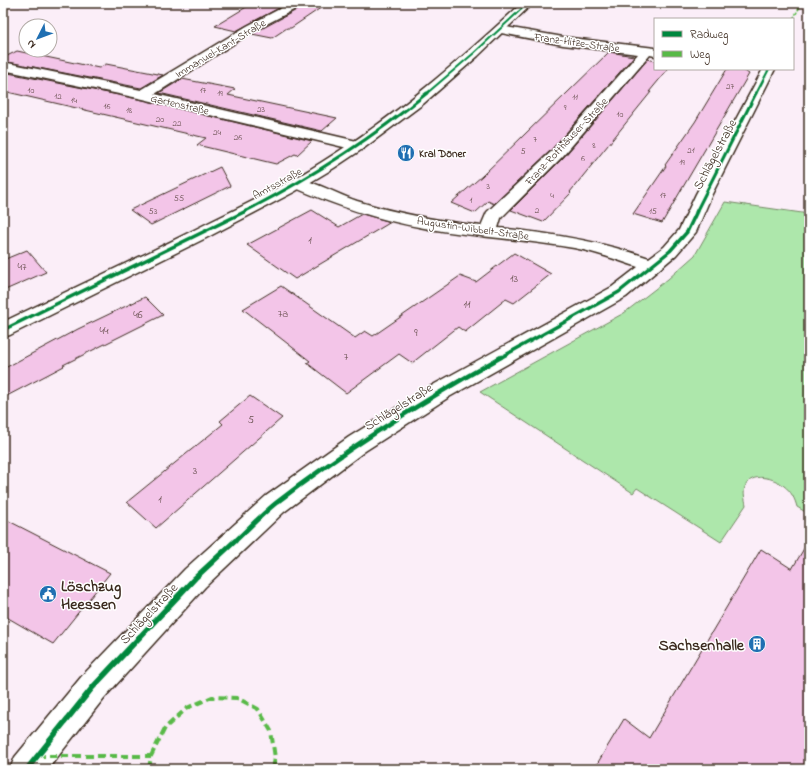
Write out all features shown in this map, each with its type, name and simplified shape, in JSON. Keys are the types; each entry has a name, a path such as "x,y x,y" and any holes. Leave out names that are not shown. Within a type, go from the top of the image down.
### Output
{"street":[{"name":"Immanuel-Kant-Straße","path":"143,95 251,28 299,3"},
{"name":"Amtsstraße","path":"3,330 175,247 297,183 356,145 426,96 528,3"},
{"name":"Franz-Hitze-Straße","path":"500,30 562,41 651,52"},
{"name":"Franz-Rotthäuser-Straße","path":"488,231 494,216 556,154 651,52"},
{"name":"Gartenstraße","path":"3,66 143,95 356,145"},
{"name":"Schlägelstraße","path":"27,769 93,687 195,578 275,504 358,444 422,402 619,292 670,250 687,232 704,194 768,70"},
{"name":"Augustin-Wibbelt-Straße","path":"297,183 316,192 380,213 442,226 574,243 610,251 650,265"}],"green space":[{"path":"725,202 809,214 809,514 797,507 791,493 780,483 763,478 752,479 748,482 744,489 746,505 721,542 637,488 633,493 480,392 624,313 668,279 695,255"}],"building":[{"path":"253,3 288,3 236,31 215,26"},
{"path":"305,3 328,3 291,28 287,28 272,38 252,34 304,6"},
{"path":"17,51 18,58 51,58 99,68 106,64 163,75 141,88 3,61 3,58"},
{"path":"609,52 634,56 551,150 494,204 488,201 475,213 451,203 482,176"},
{"path":"648,59 654,61 654,70 667,70 570,192 571,193 543,222 511,210 563,158"},
{"path":"726,70 743,70 749,74 662,223 633,214 666,166 665,165 695,122"},
{"path":"3,72 143,100 312,141 297,155 295,154 276,164 197,145 206,138 3,91"},
{"path":"182,79 235,89 228,95 337,118 322,131 159,93"},
{"path":"220,167 230,186 151,225 130,210"},
{"path":"312,210 339,227 362,214 391,222 295,279 247,245"},
{"path":"27,250 46,272 3,291 3,260"},
{"path":"514,253 551,274 514,303 506,299 465,332 458,327 412,363 399,354 346,393 307,363 310,361 243,309 281,286 355,338 365,331 373,336 460,276 476,282"},
{"path":"145,297 163,315 63,365 64,366 3,398 3,369 78,329"},
{"path":"250,396 282,418 156,528 127,502 223,424 220,421"},
{"name":"Löschzug Heessen","path":"3,518 110,573 53,644 3,615"},
{"name":"Sachsenhalle","path":"809,540 809,769 594,769 624,719 649,738 761,549 792,569"}],"marked path":[{"path":"794,18 802,3"},
{"path":"149,769 151,756 165,728 187,708 212,697 237,698 258,709 271,731 275,758 273,769"},
{"path":"37,756 151,756"}],"cycle path":[{"path":"3,330 200,234 288,189 328,165 359,145 418,101 474,53 528,3"},
{"path":"27,769 93,687 195,578 275,504 357,444 441,391 619,292 670,251 687,232 704,194 768,70"}],"place":[{"name":"Kral Döner","path":"406,153"},
{"name":"Löschzug Heessen","path":"48,594"},
{"name":"Sachsenhalle","path":"757,644"}]}
